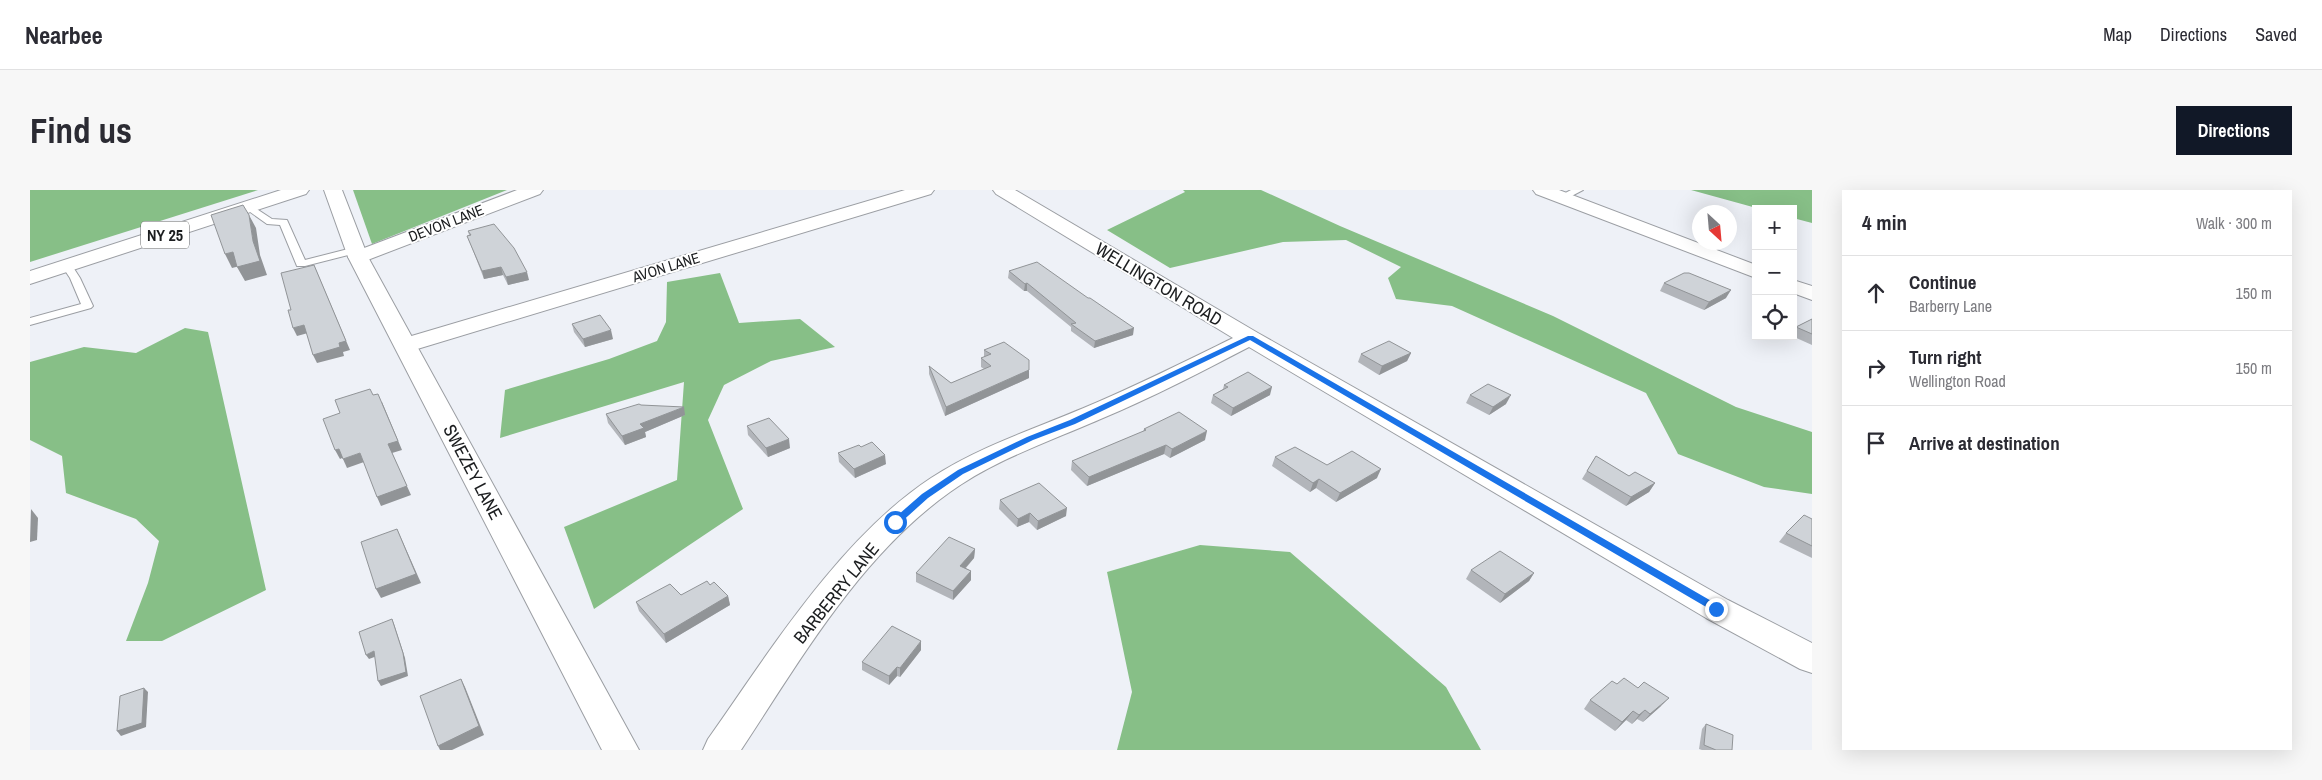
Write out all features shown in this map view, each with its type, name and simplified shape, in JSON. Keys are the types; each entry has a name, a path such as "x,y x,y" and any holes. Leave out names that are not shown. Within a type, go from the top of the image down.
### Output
{"street":[{"name":"NY 25","path":"30,278 300,190"},
{"name":"SWEZEY LANE","path":"333,190 357,254 620,750"},
{"name":"DEVON LANE","path":"357,254 534,190"},
{"name":"AVON LANE","path":"406,345 925,190"},
{"name":"WELLINGTON ROAD","path":"1002,190 1250,338 1716,609 1812,659"},
{"path":"1542,190 1570,194 1752,270"},
{"path":"1797,287 1812,293"},
{"name":"BARBERRY LANE","path":"721,750 786,656 837,589 895,522 925,496 960,472 1030,438 1082,418 1250,338"}],"lane":[{"path":"249,207 270,222 284,222 301,264 357,254"},
{"path":"30,322 87,306 75,278 67,266"}],"green space":[{"path":"30,190 258,190 30,262"},
{"path":"353,190 507,190 372,244"},
{"path":"1183,190 1261,190 1340,226 1553,316 1736,407 1812,432 1812,494 1764,487 1678,454 1646,393 1452,306 1396,299 1388,278 1401,267 1346,240 1283,242 1170,268 1107,230 1185,192"},
{"path":"1691,190 1812,190 1812,223 1797,219 1797,205 1752,205 1752,207"},
{"path":"720,273 739,323 800,319 835,347 771,361 724,385 708,420 743,509 594,609 564,527 677,480 684,382 500,438 505,390 609,359 657,341 666,322 667,282"},
{"path":"185,328 208,332 266,590 162,641 126,641 148,583 159,541 136,519 66,493 62,456 30,440 30,362 84,347 136,353"},
{"path":"1200,545 1290,552 1446,687 1481,750 1117,750 1132,692 1107,572"}],"building":[{"path":"243,205 249,215 253,241 260,261 237,267 233,252 225,254 211,215"},
{"path":"494,224 514,248 527,272 506,277 501,267 482,271 467,236 471,235 468,231"},
{"path":"1037,262 1134,328 1095,341 1071,324 1076,323 1027,283 1025,284 1009,271"},
{"path":"314,265 346,341 339,343 340,347 313,355 304,325 293,328 288,310 291,310 281,273"},
{"path":"1684,273 1689,273 1731,290 1709,302 1664,283"},
{"path":"600,315 611,330 583,339 572,324"},
{"path":"1812,319 1812,334 1797,327"},
{"path":"1389,341 1411,353 1382,366 1361,354"},
{"path":"1004,342 1029,360 1029,370 946,407 929,366 951,383 991,366 981,358 991,354 984,350"},
{"path":"1248,372 1272,387 1233,408 1213,395 1228,387 1224,385"},
{"path":"1488,384 1511,395 1493,407 1470,395"},
{"path":"370,389 373,395 378,394 398,441 388,444 407,486 377,497 360,453 343,459 339,449 335,450 323,419 340,413 335,400"},
{"path":"639,404 684,407 640,424 644,428 622,436 606,414"},
{"path":"1179,412 1207,431 1172,449 1166,445 1089,477 1072,461 1146,430 1144,429"},
{"path":"769,418 789,439 766,448 747,426"},
{"path":"872,442 885,455 854,469 838,453 859,445 861,447"},
{"path":"1295,447 1327,465 1352,451 1381,469 1340,493 1319,479 1313,483 1275,457"},
{"path":"1596,456 1629,476 1635,472 1655,483 1631,497 1587,471"},
{"path":"1039,483 1067,508 1038,521 1030,513 1018,519 1000,500"},
{"path":"1804,515 1812,519 1812,546 1786,533"},
{"path":"397,529 416,574 376,589 361,542"},
{"path":"949,537 975,549 960,566 971,571 953,591 916,573"},
{"path":"1500,551 1534,573 1505,594 1471,570"},
{"path":"707,581 710,585 714,582 728,596 664,634 636,602 670,584 681,595"},
{"path":"392,619 403,653 406,672 378,681 374,651 366,655 359,632"},
{"path":"892,626 921,641 900,668 897,667 889,676 862,662"},
{"path":"1624,678 1638,688 1644,682 1669,698 1650,714 1645,710 1639,715 1633,711 1622,722 1590,700 1612,681 1617,684"},
{"path":"461,679 479,726 438,746 420,696"},
{"path":"144,688 142,723 117,731 120,696"},
{"path":"1706,724 1733,735 1732,750 1716,750 1704,745"}],"route":[{"path":"895,522 925,496 960,472 1030,438 1073,422 1250,338 1716,609"}]}
